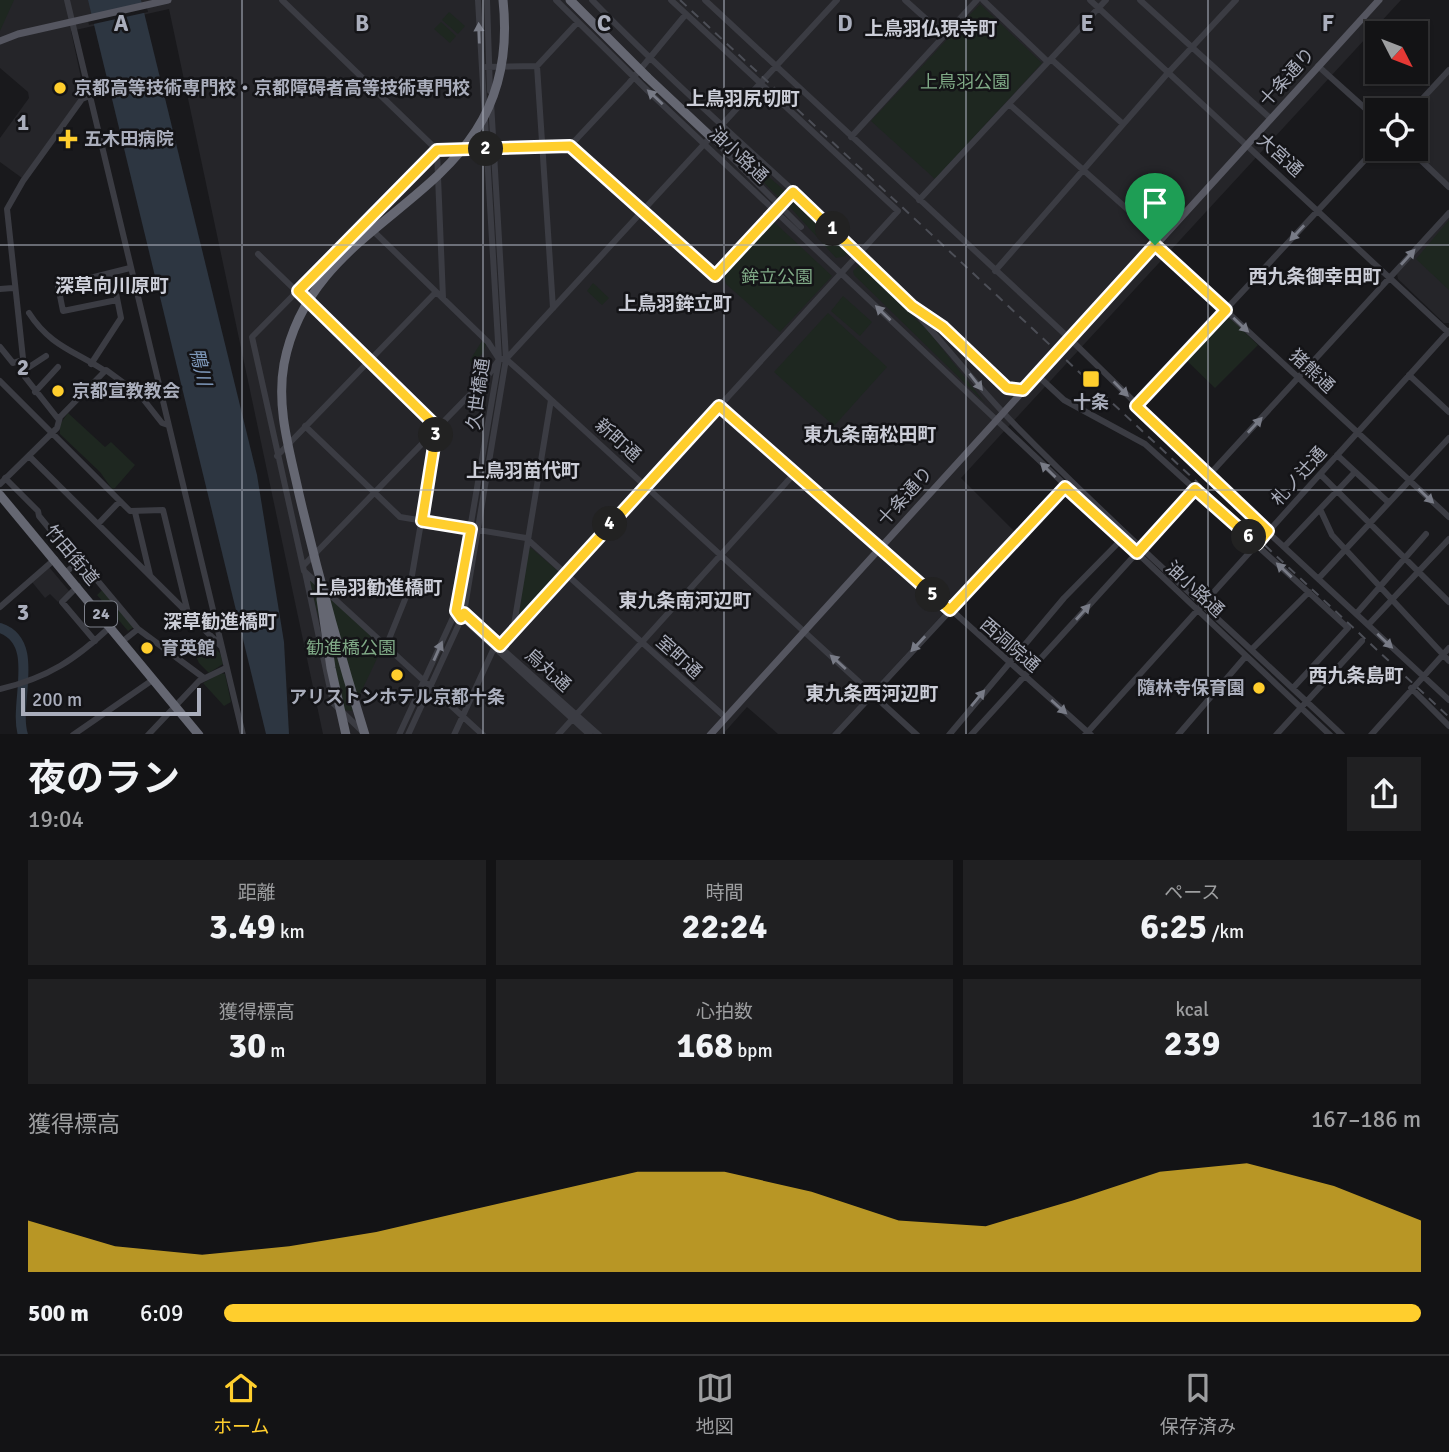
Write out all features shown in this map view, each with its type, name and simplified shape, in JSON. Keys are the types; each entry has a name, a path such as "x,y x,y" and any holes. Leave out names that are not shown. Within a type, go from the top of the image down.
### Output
{"highway":[{"path":"346,734 282,415 281,383 288,347 300,313 320,283 338,263 449,165 480,127 494,99 503,69 506,36 503,0"},
{"path":"570,0 708,140"},
{"path":"293,464 365,734"},
{"name":"竹田街道","path":"0,495 199,734"},
{"path":"319,589 365,734"}],"main road":[{"name":"十条通り","path":"710,734 1379,0"},
{"path":"0,41 164,2"}],"street":[{"path":"67,0 75,22 89,96 243,734"},
{"path":"282,0 437,150 443,298"},
{"name":"久世橋通","path":"478,0 492,245 503,359"},
{"name":"久世橋通","path":"408,734 463,616 474,529 503,359 500,245 486,0"},
{"name":"油小路通","path":"556,0 633,75 708,140 842,274 1065,487 1122,539 1204,603 1342,734"},
{"path":"566,10 576,0"},
{"name":"油小路通","path":"592,0 649,57 860,254 912,306 1003,412 1198,610 1329,734"},
{"path":"454,734 497,647 898,211 671,0"},
{"path":"705,0 1070,339 1284,547 1449,700"},
{"path":"304,568 553,308 838,0"},
{"path":"905,0 945,36"},
{"path":"851,137 978,0"},
{"path":"983,0 1123,124"},
{"name":"大宮通","path":"1090,0 1449,332"},
{"path":"919,200 1106,0"},
{"path":"1140,0 1271,119"},
{"path":"995,271 1167,74 1236,0"},
{"path":"570,146 686,14"},
{"path":"481,67 537,66 578,22"},
{"path":"537,66 553,308"},
{"path":"1318,66 1365,109"},
{"path":"1423,98 1449,70"},
{"path":"59,420 35,392 23,371 7,209 23,181 74,110 89,96"},
{"name":"猪熊通","path":"1009,104 1083,170 1226,310 1449,517"},
{"path":"365,734 333,703 251,337 437,150 570,146 715,276 793,192"},
{"path":"1136,406 1365,160"},
{"path":"1422,161 1449,187"},
{"path":"1209,475 1449,213"},
{"name":"新町通","path":"366,223 503,359 647,485 917,734"},
{"path":"492,245 500,245"},
{"path":"258,254 437,427"},
{"path":"117,300 63,311 58,286 130,268"},
{"path":"91,364 121,318 112,273"},
{"path":"0,289 13,288"},
{"path":"277,456 436,292"},
{"path":"912,306 943,327 1007,388 1023,390"},
{"path":"29,313 44,333 91,364 120,378 140,395 162,423 168,425"},
{"name":"札ノ辻通","path":"1088,733 1449,332"},
{"path":"0,347 13,363 22,360"},
{"path":"23,371 46,356"},
{"path":"35,392 58,367"},
{"path":"104,371 59,420 59,425 52,433 3,481 20,492 138,629 204,678"},
{"path":"1409,375 1449,412"},
{"path":"1037,376 1064,400 1145,444 1348,628 1293,688"},
{"path":"0,381 120,501 135,512 163,510 188,613"},
{"path":"512,632 551,400"},
{"name":"西洞院通","path":"719,406 793,475 1088,733"},
{"path":"305,426 400,517 526,538"},
{"path":"387,644 410,587 437,427"},
{"path":"1319,578 1449,438"},
{"path":"1337,455 1388,502"},
{"path":"29,456 222,648"},
{"path":"1284,547 1355,472"},
{"path":"1320,474 1449,602"},
{"path":"558,734 793,475"},
{"path":"835,734 1065,487"},
{"path":"971,734 1195,489"},
{"path":"7,503 20,492"},
{"path":"98,524 120,501"},
{"path":"1320,509 1326,527 1379,585 1390,601 1449,661"},
{"path":"135,512 150,575"},
{"name":"久世橋通","path":"399,734 456,611 474,529"},
{"path":"1356,614 1426,534"},
{"name":"室町通","path":"526,538 725,717"},
{"path":"949,734 1070,592 1122,539"},
{"path":"1368,625 1449,539"},
{"path":"0,607 55,559"},
{"path":"66,572 80,561"},
{"path":"304,568 483,734"},
{"path":"78,586 62,602 95,641"},
{"path":"1252,649 1308,592"},
{"name":"烏丸通","path":"456,611 575,717 599,734"},
{"path":"0,689 27,682 81,655 111,626"},
{"path":"123,641 138,629"},
{"path":"1276,734 1362,641"},
{"path":"1371,734 1449,648"},
{"path":"1178,734 1246,656"},
{"path":"148,734 204,678 226,668"},
{"path":"73,734 154,678"},
{"path":"1410,688 1449,726"},
{"name":"烏丸通","path":"575,717 590,734"}],"shaded area":[{"path":"0,0 1401,0 1382,21 1365,21 1365,39 961,478 1017,534 832,734 778,734 747,707 723,734 323,734 169,9 71,31 84,92 22,178 0,162 0,138 29,98 28,92 0,68"},
{"path":"1449,74 1449,183 1425,161 1428,161 1427,98"},
{"path":"1449,216 1449,323 1444,323 1398,279 1397,274"},
{"path":"49,567 70,592 58,602 50,594 45,598 32,582"}],"green space":[{"path":"0,0 14,0 0,31"},
{"name":"上鳥羽公園","path":"980,4 1042,63 935,179 871,121"},
{"path":"449,12 465,26 458,34 442,20"},
{"path":"441,22 456,36 450,43 434,29"},
{"path":"723,137 784,190 784,195 778,197 723,141"},
{"path":"793,200 847,250 846,256 836,258 788,205"},
{"path":"1449,220 1449,290 1416,259"},
{"name":"鉾立公園","path":"773,221 832,276 780,332 726,284 723,275"},
{"path":"860,264 929,332 985,403 854,275 853,271"},
{"path":"593,283 609,298 602,305 587,291"},
{"path":"843,296 872,322 860,336 831,311"},
{"path":"828,313 887,367 834,426 774,372"},
{"path":"1223,315 1227,315 1258,345 1215,388 1184,358"},
{"path":"482,341 486,344 477,359 481,377 476,382 470,360"},
{"path":"68,413 105,447 111,442 135,465 115,488 112,489 100,472 60,434 60,424"},
{"path":"531,548 558,571 559,576 519,620 516,619 527,549"},
{"name":"勧進橋公園","path":"309,580 383,646 352,711 343,710"},
{"path":"102,590 134,627 128,631 97,595"},
{"path":"203,637 220,653 223,664 209,673 199,663 192,648"},
{"path":"221,673 225,674 231,702 224,706 203,683"}],"water":[{"name":"鴨川","path":"88,0 141,0 257,475 284,642 289,734 266,734"}],"pier":[{"path":"146,4 148,12 89,25 87,16"}],"waterway":[{"path":"0,628 13,635 20,646 23,660 23,734"}],"railway":[{"path":"680,0 1449,717"}],"place":[{"name":"京都高等技術専門校・京都障碍者高等技術専門校","path":"60,88"},
{"name":"五木田病院","path":"68,139"},
{"name":"十条","path":"1091,379"},
{"name":"京都宣教教会","path":"58,391"},
{"name":"育英館","path":"147,648"},
{"name":"アリストンホテル京都十条","path":"397,675"},
{"name":"隨林寺保育園","path":"1259,688"}],"district":[{"name":"上鳥羽仏現寺町","path":"931,29"},
{"name":"上鳥羽尻切町","path":"743,99"},
{"name":"西九条御幸田町","path":"1315,277"},
{"name":"深草向川原町","path":"112,286"},
{"name":"上鳥羽鉾立町","path":"675,304"},
{"name":"東九条南松田町","path":"870,435"},
{"name":"上鳥羽苗代町","path":"523,471"},
{"name":"上鳥羽勧進橋町","path":"376,588"},
{"name":"東九条南河辺町","path":"685,601"},
{"name":"深草勧進橋町","path":"220,622"},
{"name":"西九条島町","path":"1356,676"},
{"name":"東九条西河辺町","path":"872,694"}],"route":[{"path":"570,146 715,276 793,192 912,306 943,327 1007,388 1023,390 1155,245 1226,310 1136,406 1268,531 1257,544 1195,489 1137,553 1065,487 950,610 881,547 878,550 793,475 719,406 500,646 464,613 461,618 456,611 471,529 422,521 437,427 298,291 437,150 570,146"}]}
